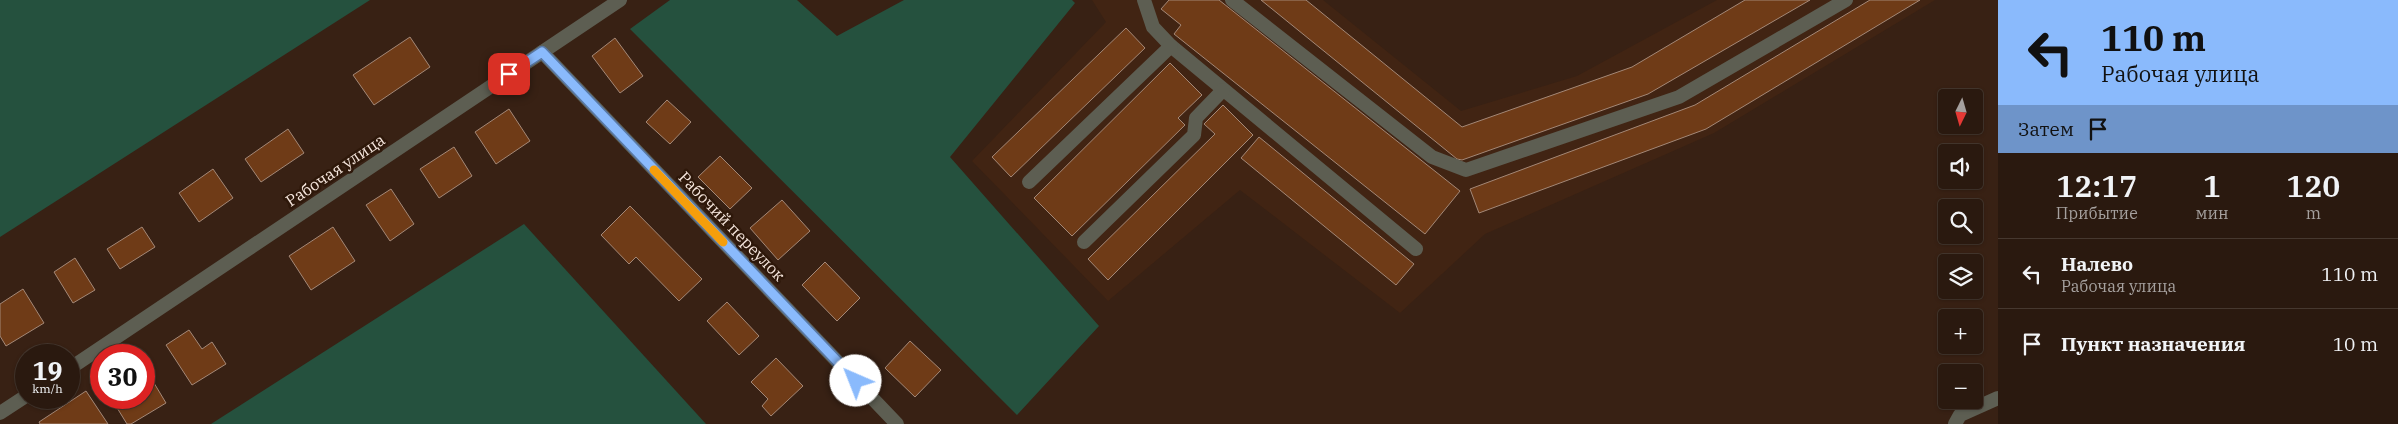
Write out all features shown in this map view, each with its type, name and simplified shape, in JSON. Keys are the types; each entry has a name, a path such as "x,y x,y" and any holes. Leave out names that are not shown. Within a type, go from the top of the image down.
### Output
{"street":[{"name":"Рабочая улица","path":"80,362 620,0"},
{"path":"1144,0 1153,27 1171,46 1416,249"},
{"path":"1232,0 1432,157 1466,170 1679,97 1846,0"},
{"path":"1029,182 1171,46"},
{"name":"Рабочий переулок","path":"542,52 897,424"},
{"path":"1084,242 1194,135 1196,118 1224,90"},
{"path":"1956,424 1960,415 1998,398"},
{"path":"0,413 15,403"}],"shaded area":[{"path":"1092,0 1323,0 1461,111 1577,76 1717,0 1935,0 1714,133 1485,234 1400,313 1240,190 1108,301 972,161 1106,22"}],"green space":[{"path":"0,0 370,0 0,237"},
{"path":"670,0 797,0 837,36 904,0 1072,0 1075,3 950,157 1099,326 1017,415 630,29"},
{"path":"524,224 706,424 211,424"}],"building":[{"path":"1169,0 1219,0 1460,191 1425,234 1174,34 1181,25 1161,9"},
{"path":"1261,0 1306,0 1462,127 1632,67 1745,0 1810,0 1648,94 1462,160 1457,159"},
{"path":"1870,0 1920,0 1706,129 1479,213 1470,189 1695,105"},
{"path":"1126,28 1145,48 1011,177 992,157"},
{"path":"410,37 430,67 374,105 353,75"},
{"path":"615,38 643,76 620,93 592,56"},
{"path":"1170,63 1202,95 1178,118 1185,125 1072,236 1034,198"},
{"path":"667,100 691,122 670,144 646,122"},
{"path":"1223,105 1253,135 1108,280 1088,259 1215,134 1204,124"},
{"path":"509,109 530,141 496,164 475,132"},
{"path":"288,129 304,153 261,182 245,159"},
{"path":"1259,137 1414,264 1396,285 1241,158"},
{"path":"454,147 472,176 439,198 420,169"},
{"path":"720,156 752,188 730,209 698,177"},
{"path":"213,169 233,198 199,222 179,193"},
{"path":"391,189 414,224 390,241 366,205"},
{"path":"782,200 810,231 778,260 750,228"},
{"path":"630,206 702,279 679,301 636,257 629,264 601,235"},
{"path":"142,227 155,247 120,269 107,249"},
{"path":"333,227 355,261 311,290 289,256"},
{"path":"75,258 95,290 73,303 54,272"},
{"path":"825,262 860,298 837,321 802,285"},
{"path":"23,289 44,323 6,346 0,336 0,304"},
{"path":"727,302 759,336 739,355 707,321"},
{"path":"189,330 202,349 212,342 226,364 192,385 166,345"},
{"path":"910,341 941,370 915,397 885,368"},
{"path":"776,358 803,386 771,416 762,406 768,399 751,382"},
{"path":"155,385 166,403 131,424 127,424 118,409 155,409"},
{"path":"86,391 90,397 90,409 98,409 108,424 40,424 39,422 59,409 80,409 80,395"}],"slow traffic":[{"path":"654,170 723,242"}],"route":[{"path":"509,74 542,52 856,381"}]}
